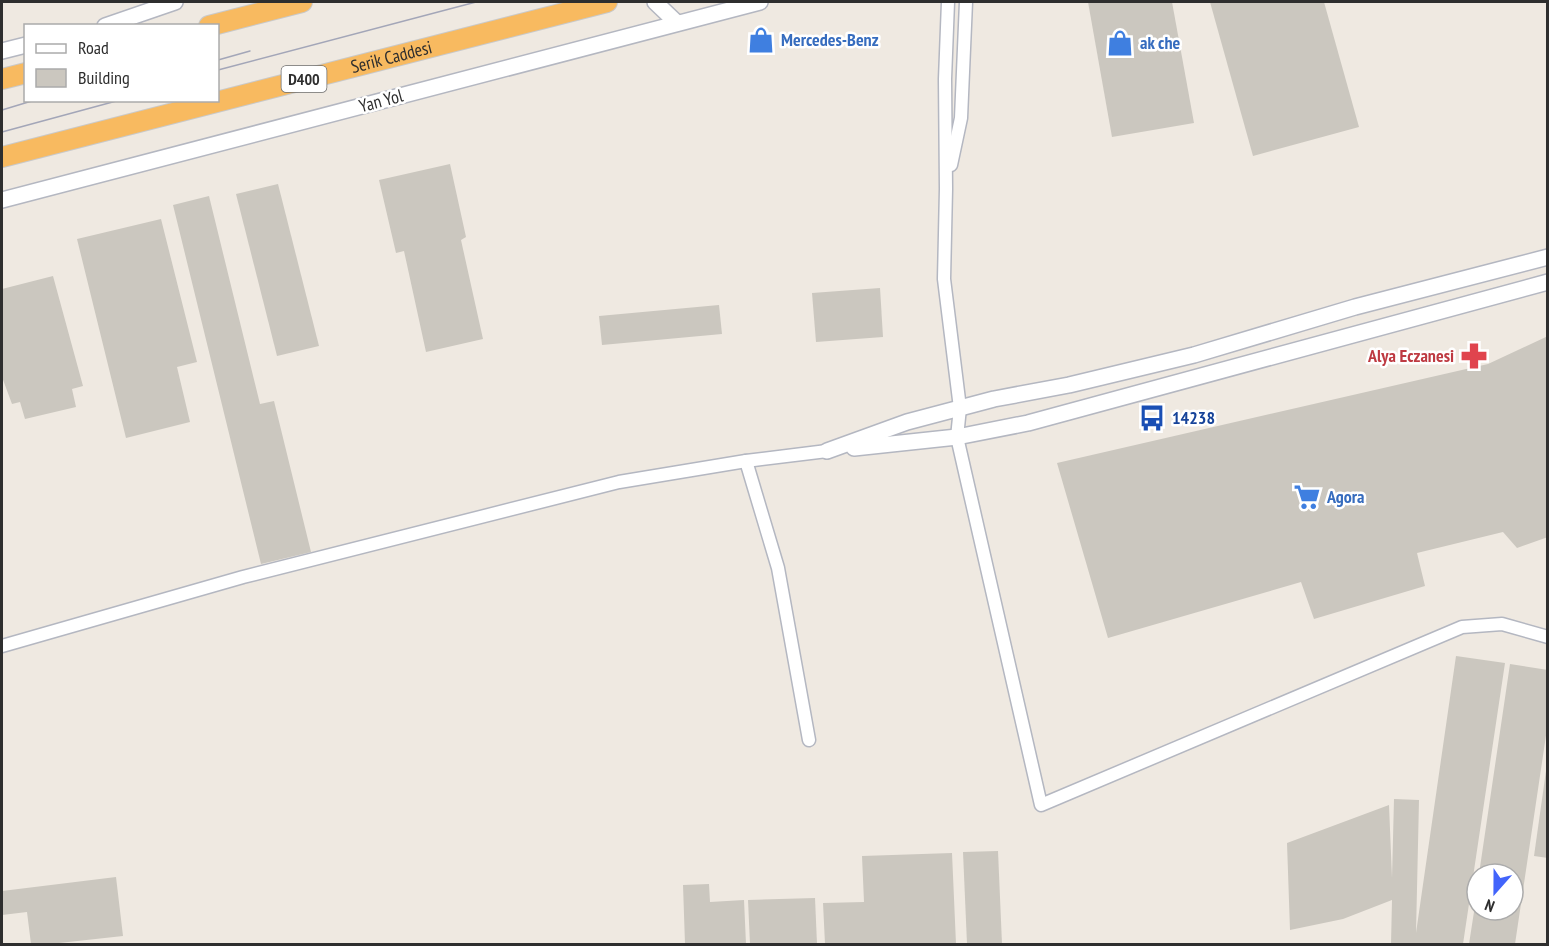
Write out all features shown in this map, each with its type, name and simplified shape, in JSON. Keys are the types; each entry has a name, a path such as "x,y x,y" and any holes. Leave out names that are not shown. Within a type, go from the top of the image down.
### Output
{"highway":[{"path":"217,24 302,2"},
{"name":"Serik Caddesi","path":"219,101 607,2"},
{"path":"2,79 24,74"},
{"name":"Serik Caddesi","path":"2,157 217,102"}],"street":[{"path":"111,24 175,2"},
{"path":"655,2 677,23"},
{"name":"Yan Yol","path":"2,200 677,23 722,6 760,2"},
{"path":"948,2 945,79 944,279 960,408 957,436 1041,805 1462,627 1502,624 1548,637"},
{"path":"946,189 961,118 966,2"},
{"path":"2,51 24,46"},
{"path":"827,451 908,422 960,408 1194,355 1355,307 1548,257"},
{"path":"2,646 243,577 619,482 746,461 957,436 1040,420 1548,282"},
{"path":"746,461 778,568 809,740"}],"building":[{"path":"1088,2 1172,2 1194,123 1112,137"},
{"path":"1210,2 1324,2 1359,127 1253,156"},
{"path":"450,164 466,237 461,240 483,339 426,352 404,251 396,253 379,180"},
{"path":"278,184 319,346 277,356 236,194"},
{"path":"209,196 260,404 274,401 311,552 261,564 173,205"},
{"path":"161,219 197,362 177,367 190,422 126,438 77,239"},
{"path":"53,276 83,386 72,389 76,407 25,419 20,402 12,404 2,377 2,289"},
{"path":"880,288 883,337 816,342 812,293"},
{"path":"719,305 722,334 602,345 599,316"},
{"name":"Agora","path":"1548,336 1548,537 1517,548 1503,532 1417,553 1425,586 1314,619 1301,582 1108,638 1057,463 1488,364"},
{"path":"1456,656 1505,663 1475,862 1465,862 1466,922 1463,944 1391,944 1392,900 1343,919 1290,930 1287,843 1389,805 1392,878 1394,799 1419,800 1416,933"},
{"path":"1510,664 1548,670 1548,722 1525,877 1525,862 1481,862"},
{"path":"1546,771 1548,771 1548,858 1534,856"},
{"path":"998,851 1002,944 967,944 963,852"},
{"path":"952,853 956,944 825,944 823,903 864,902 862,856"},
{"path":"116,877 123,936 31,944 27,912 2,915 2,891"},
{"path":"709,884 710,902 744,900 746,944 685,944 683,885"},
{"path":"815,898 817,944 750,944 748,900"},
{"path":"1472,922 1518,922 1515,944 1469,944"}],"tram line":[{"path":"219,70 476,2"},
{"path":"219,60 250,51"},
{"path":"2,110 28,102"},
{"path":"2,132 113,102"}],"place":[{"name":"Mercedes-Benz","path":"761,40"},
{"name":"ak che","path":"1120,43"},
{"name":"Alya Eczanesi","path":"1474,356"},
{"name":"14238","path":"1152,418"},
{"name":"Agora","path":"1307,497"}]}
